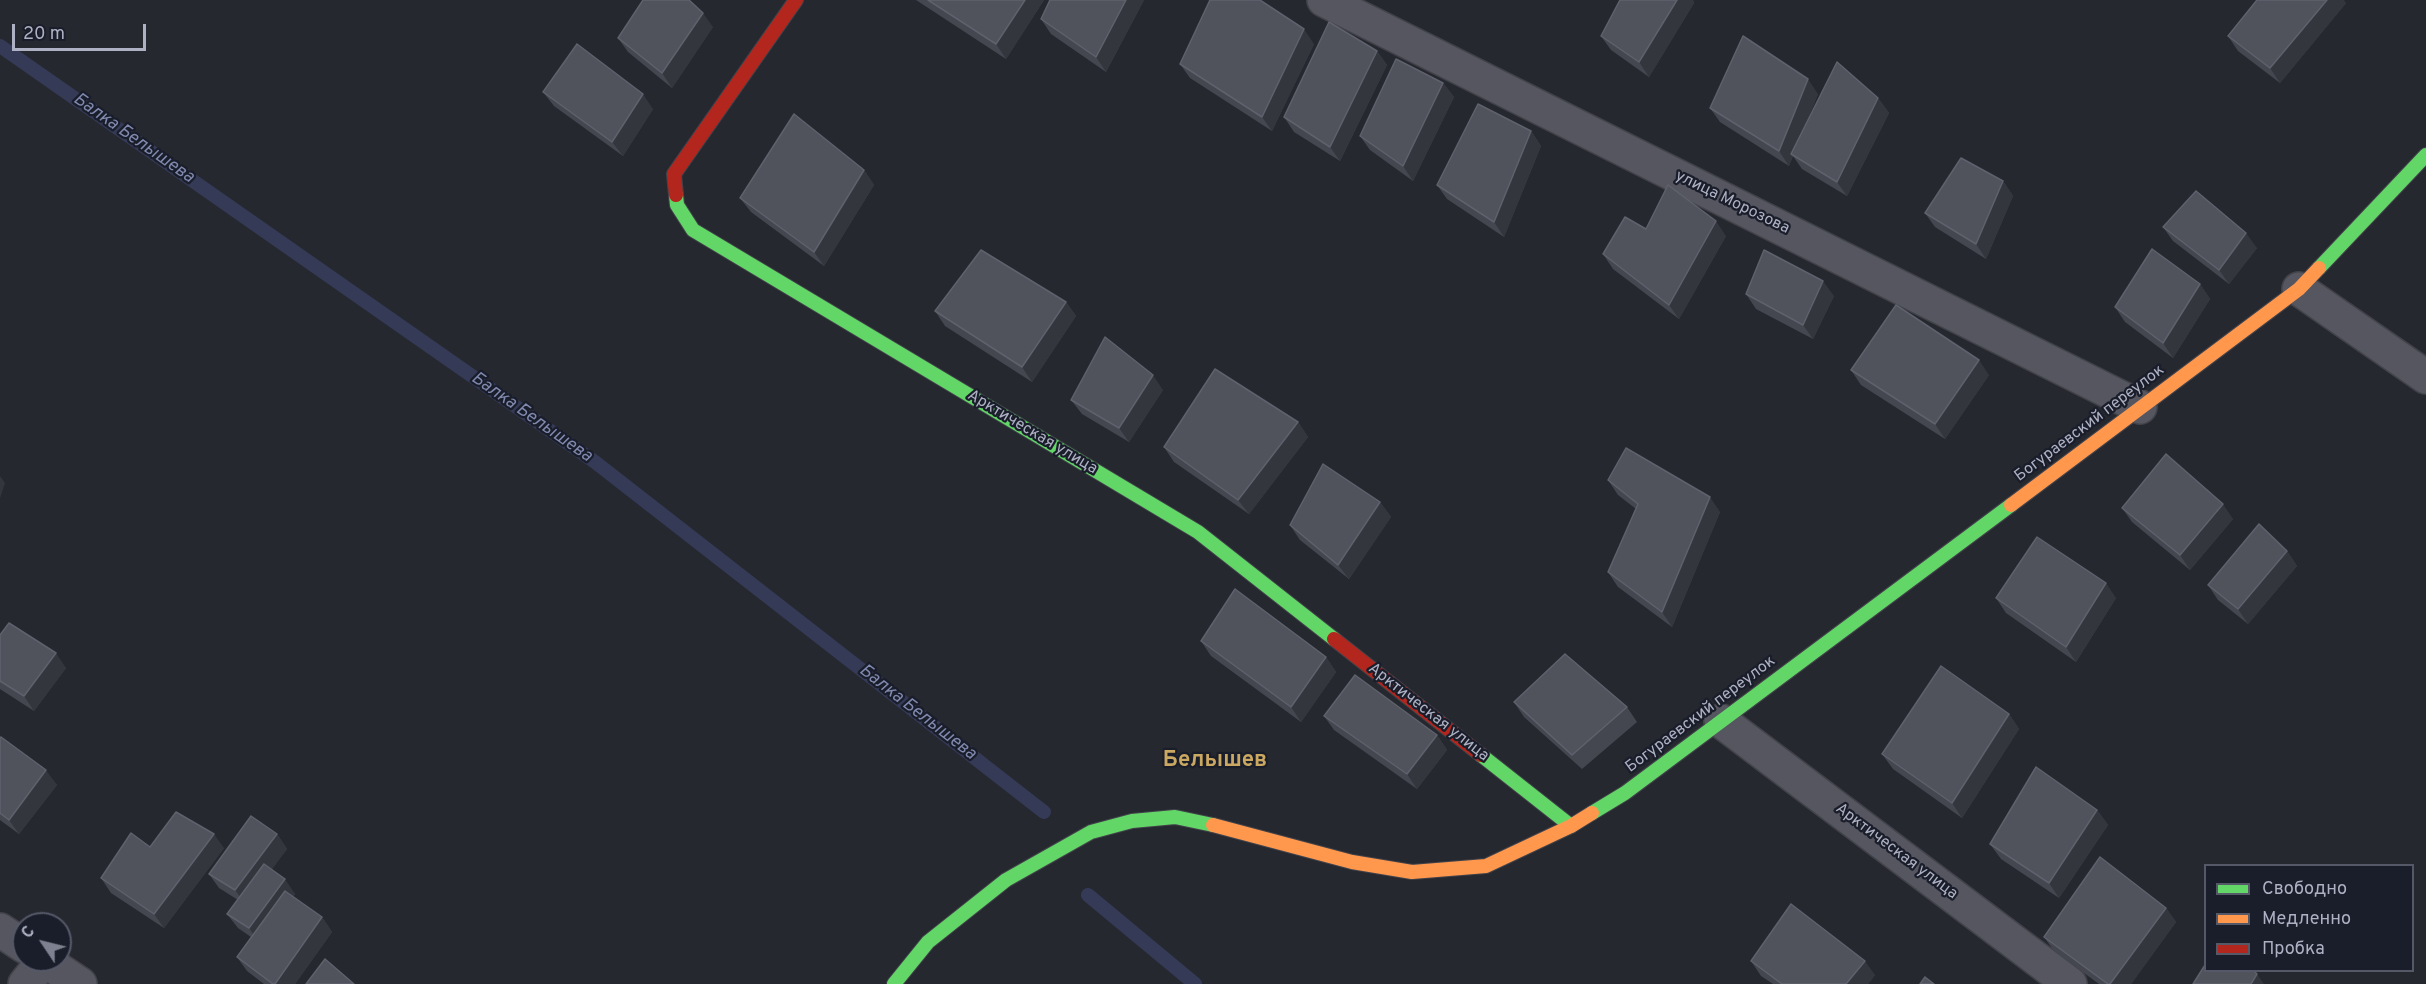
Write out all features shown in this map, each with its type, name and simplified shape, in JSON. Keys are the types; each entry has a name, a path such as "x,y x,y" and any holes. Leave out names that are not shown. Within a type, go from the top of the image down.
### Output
{"street":[{"name":"Арктическая улица","path":"796,0 674,174 677,205 693,230 1198,532 1571,826"},
{"name":"улица Морозова","path":"1324,0 2140,407"},
{"name":"Богураевский переулок","path":"894,984 928,942 1006,880 1091,832 1132,821 1175,817 1352,862 1412,872 1486,866 1571,826 1625,793 2299,288 2377,209 2426,155"},
{"path":"2299,288 2426,377"},
{"name":"Арктическая улица","path":"1721,721 2070,984"},
{"path":"25,984 34,972"},
{"path":"62,972 80,984"}],"building":[{"path":"643,0 689,0 703,13 662,73 618,38"},
{"path":"928,0 1025,0 996,44"},
{"path":"1050,0 1126,0 1096,57 1041,19"},
{"path":"1210,0 1260,0 1304,29 1262,117 1180,64"},
{"path":"1620,0 1677,0 1639,62 1601,36"},
{"path":"2257,0 2327,0 2270,68 2228,36"},
{"path":"1329,22 1377,51 1330,147 1284,117"},
{"path":"1743,36 1808,79 1779,151 1710,108"},
{"path":"577,44 643,94 612,142 543,92"},
{"path":"1396,59 1443,83 1403,166 1360,136"},
{"path":"1837,62 1878,98 1837,182 1791,154"},
{"path":"1478,104 1531,131 1494,222 1437,185"},
{"path":"794,114 864,170 814,252 740,198"},
{"path":"1961,158 2003,181 1976,244 1925,213"},
{"path":"1668,185 1716,221 1669,305 1603,254 1625,217 1646,229"},
{"path":"2196,191 2246,233 2219,270 2163,227"},
{"path":"2152,249 2200,284 2163,343 2115,307"},
{"path":"981,250 1066,302 1022,367 935,311"},
{"path":"1764,250 1823,281 1803,325 1746,294"},
{"path":"1896,305 1979,360 1935,424 1851,370"},
{"path":"1105,337 1153,375 1119,428 1071,400"},
{"path":"1215,369 1298,422 1238,500 1164,447"},
{"path":"1626,448 1710,497 1662,612 1608,572 1638,504 1608,480"},
{"path":"2166,454 2223,504 2180,555 2122,508"},
{"path":"1323,464 1380,502 1338,565 1290,525"},
{"path":"2259,524 2287,551 2238,609 2208,585"},
{"path":"2037,537 2106,583 2066,647 1996,598"},
{"path":"1235,589 1326,657 1291,707 1201,641"},
{"path":"9,623 56,653 24,696 0,681 0,635"},
{"path":"1565,654 1627,707 1572,755 1514,702"},
{"path":"1941,666 2009,714 1952,803 1882,754"},
{"path":"1355,675 1437,735 1407,774 1324,716"},
{"path":"1,737 46,770 9,820 0,813"},
{"path":"2036,767 2097,810 2049,883 1990,844"},
{"path":"176,812 214,834 154,914 101,878 131,833 150,847"},
{"path":"251,816 277,834 235,890 209,874"},
{"path":"2100,857 2166,908 2110,984 2044,937"},
{"path":"264,864 285,879 249,928 227,914"},
{"path":"285,891 322,917 273,984 237,957"},
{"path":"1791,904 1865,961 1846,984 1782,984 1751,961"},
{"path":"325,959 354,984 306,984"},
{"path":"2204,967 2204,972 2255,972 2257,974 2251,984 2193,984"},
{"path":"1925,977 1934,984 1920,984"}],"waterway":[{"name":"Балка Белышева","path":"0,46 595,462 1044,812"},
{"name":"Балка Белышева","path":"1088,895 1195,984"}],"traffic: fast":[{"path":"2319,268 2426,155"},
{"path":"676,195 677,205 693,230 1198,532 1334,639"},
{"path":"1592,813 1625,793 2011,505"},
{"path":"1481,755 1571,826"},
{"path":"894,984 928,942 1006,880 1091,832 1132,821 1175,817 1213,825"}],"traffic: slow":[{"path":"2011,505 2299,289 2319,268"},
{"path":"1213,825 1352,862 1412,872 1486,866 1571,826 1592,813"}],"traffic: jam":[{"path":"676,195 674,174 796,0"},
{"path":"1334,639 1481,755"}],"district":[{"name":"Белышев","path":"1215,762"}]}
